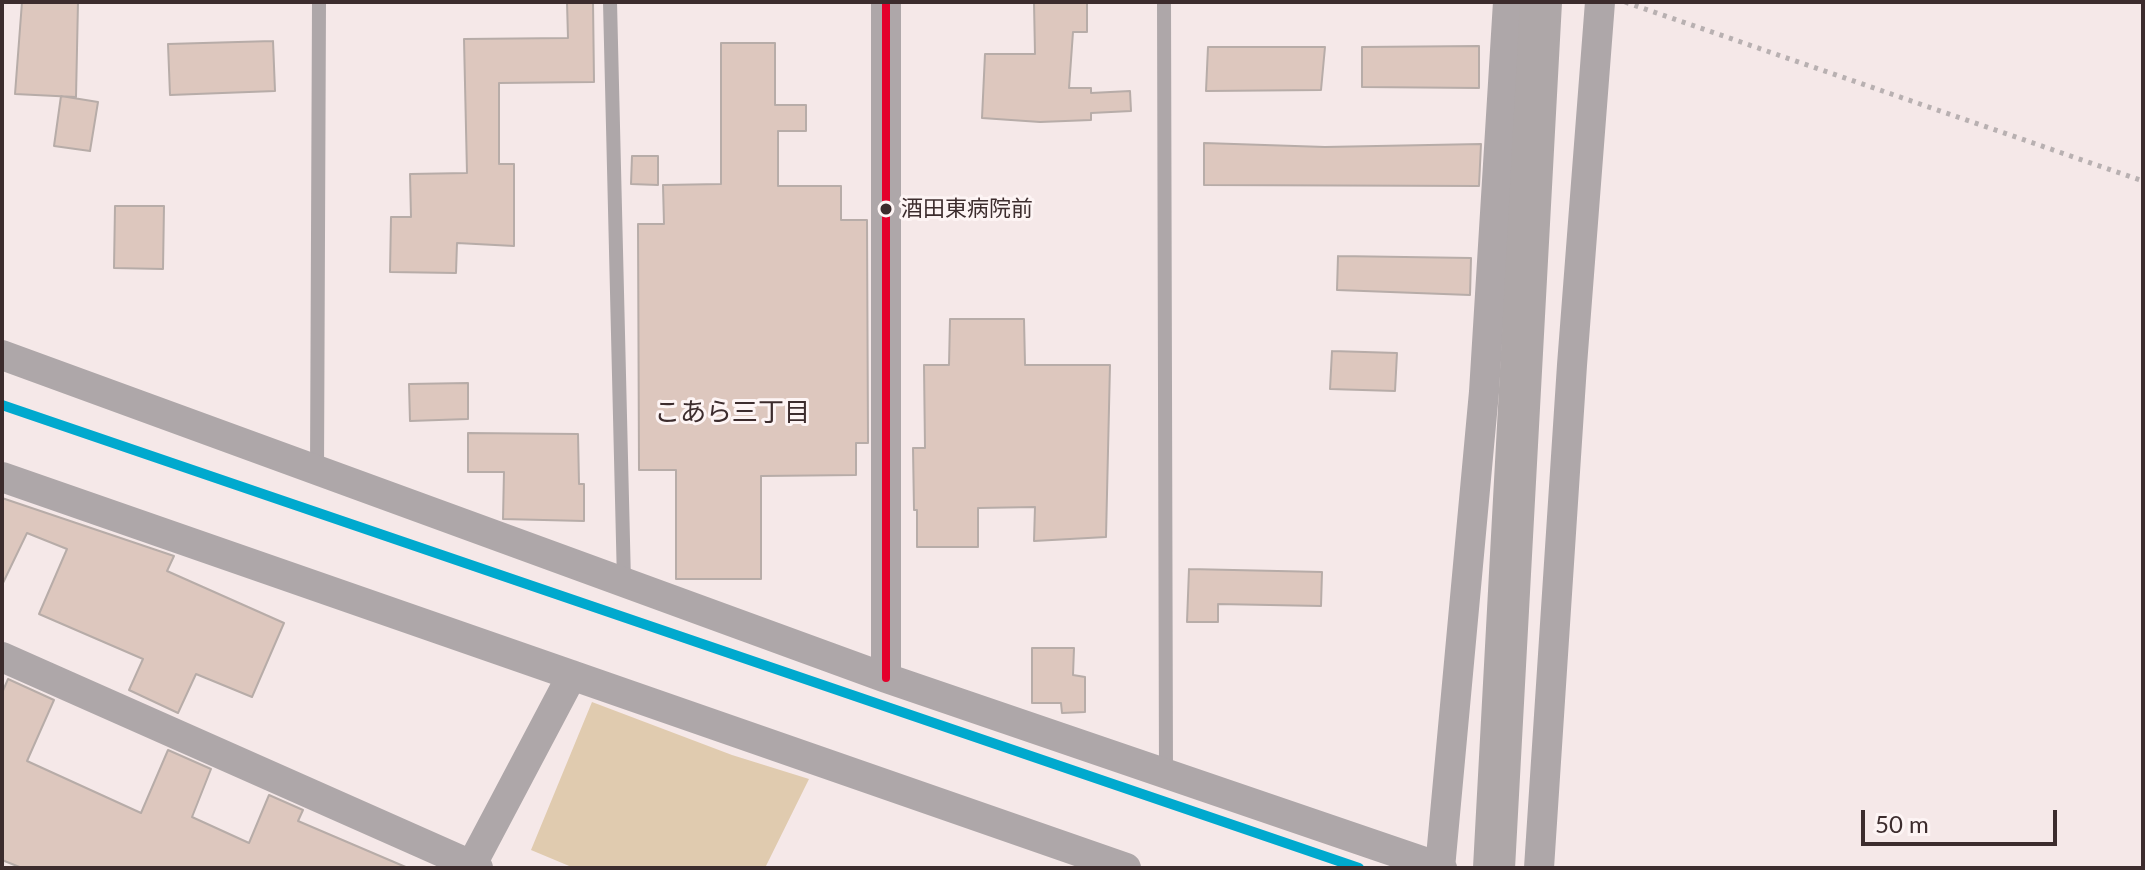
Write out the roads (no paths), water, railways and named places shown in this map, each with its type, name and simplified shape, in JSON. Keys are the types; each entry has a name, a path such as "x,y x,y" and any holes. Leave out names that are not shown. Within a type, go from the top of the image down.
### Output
{"street":[{"path":"886,2 886,678"},
{"path":"2,355 886,678 1441,868 1484,392 1508,2"},
{"path":"1495,859 1541,2"},
{"path":"1539,868 1572,365 1600,2"},
{"path":"2,477 1126,868"},
{"path":"2,657 473,867 572,675"}],"lane":[{"path":"317,470 319,2"},
{"path":"610,2 624,582"},
{"path":"1164,2 1166,775"}],"place":[{"name":"酒田東病院前","path":"886,209"}],"district":[{"name":"こあら三丁目","path":"732,413"}]}
